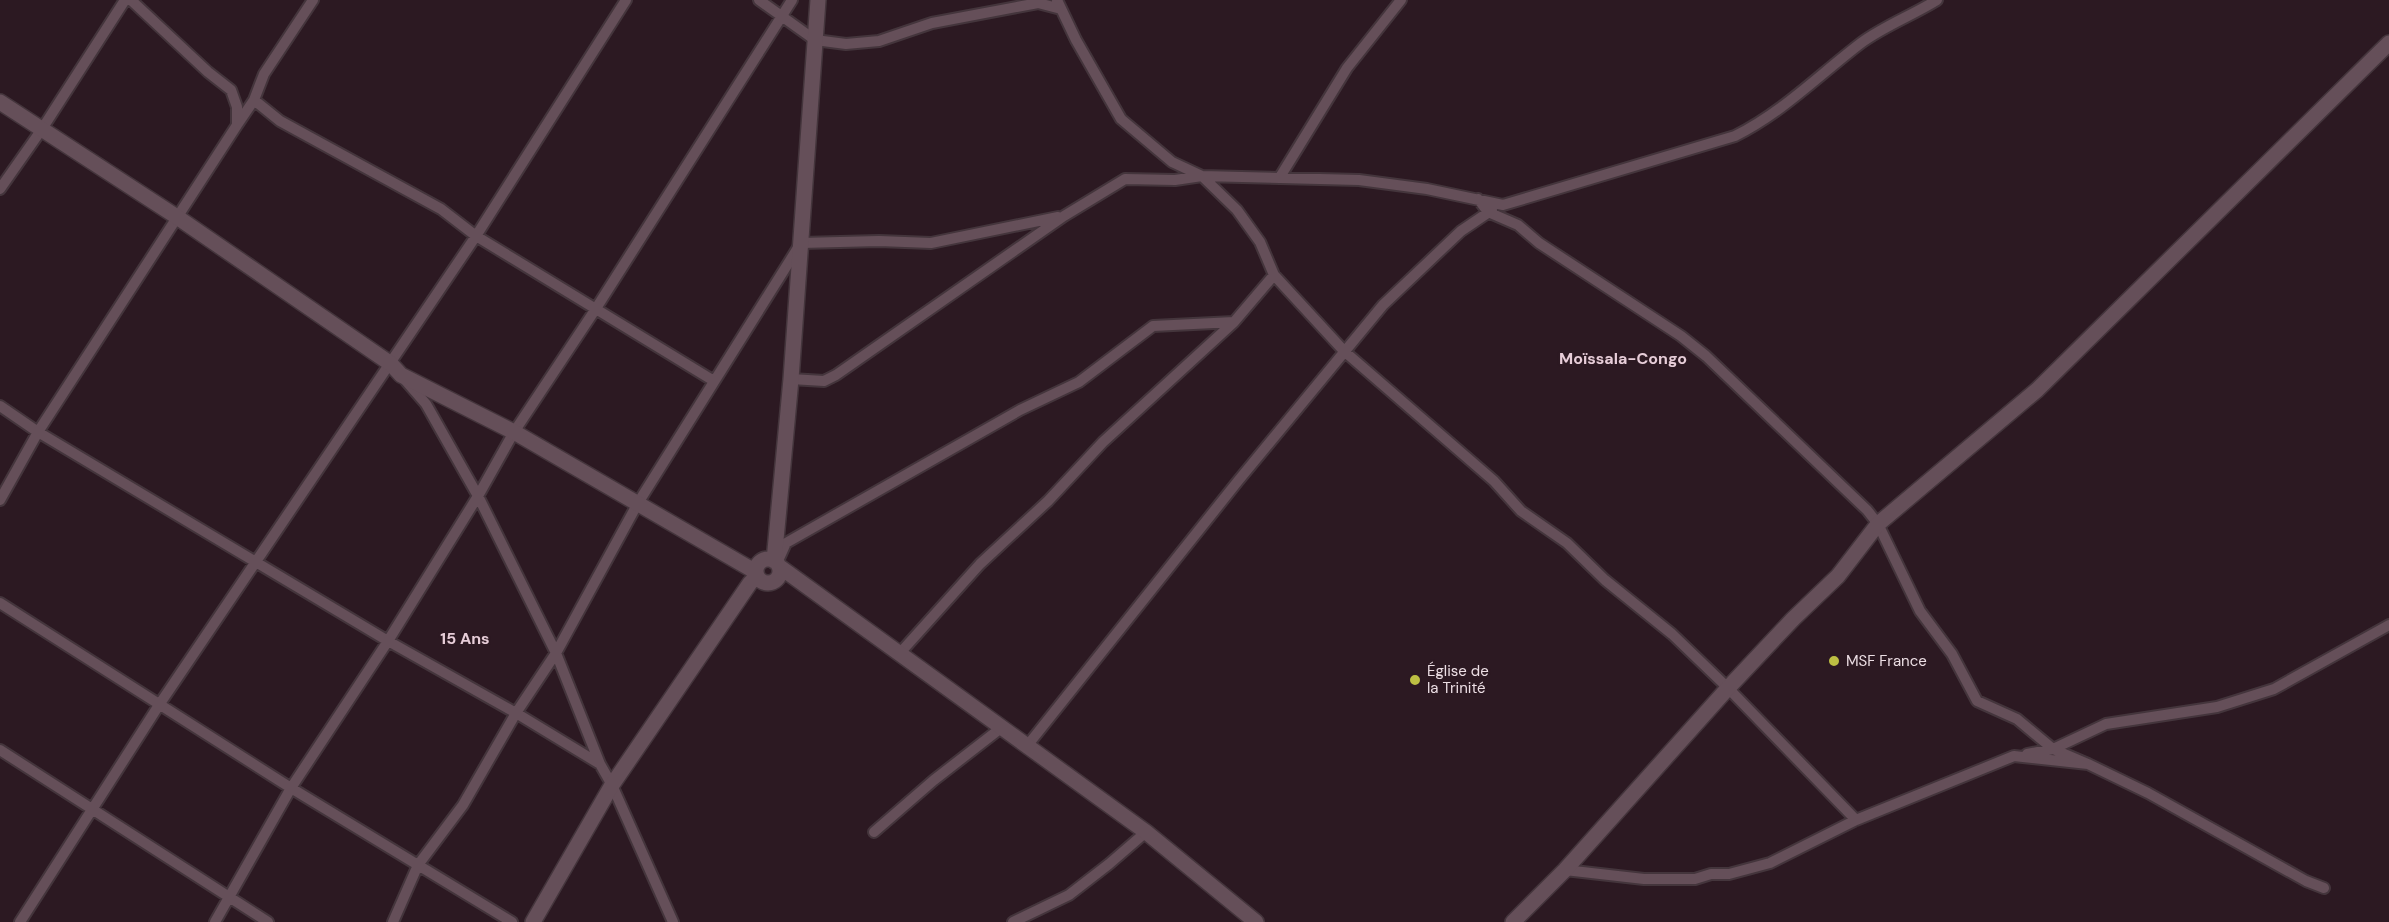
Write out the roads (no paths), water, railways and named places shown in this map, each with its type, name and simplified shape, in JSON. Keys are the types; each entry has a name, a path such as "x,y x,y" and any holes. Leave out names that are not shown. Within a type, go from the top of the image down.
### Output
{"street":[{"path":"0,189 42,129 124,0"},
{"path":"131,0 208,72 231,90 237,107 237,125"},
{"path":"0,500 38,432 254,100 264,74 313,0"},
{"path":"20,922 159,705 257,561 396,370 476,236 626,0"},
{"path":"759,0 815,40 846,44 879,41 932,23 1038,3 1059,4 1121,119 1172,162 1202,176 1237,210 1260,242 1274,275 1344,351 1494,481 1521,511 1567,543 1605,580 1672,634 1728,688 1856,820"},
{"path":"215,922 291,788 388,641 478,496 514,432 595,310 792,0"},
{"path":"777,564 818,0"},
{"path":"1280,177 1347,68 1401,0"},
{"path":"1028,746 1344,351 1383,305 1461,231 1488,212 1503,205 1736,136 1762,123 1781,109 1863,42 1937,0"},
{"path":"1513,922 1565,870 1728,688 1793,619 1838,576 1878,524 2037,390 2389,43"},
{"path":"254,100 280,121 441,209 476,236 714,381"},
{"path":"0,102 177,217 396,370 514,432 757,574"},
{"path":"791,379 824,381 836,375 1064,216 1125,180 1175,180 1202,176 1359,180 1479,199 1503,205"},
{"path":"1479,199 1488,212 1518,225 1539,243 1681,336 1706,356 1867,510 1878,524 1920,611 1952,654 1977,701 2017,720 2053,749 2148,793 2306,881 2324,888"},
{"path":"801,243 879,241 931,243 1064,216"},
{"path":"393,922 418,865 463,805 516,713 556,653 638,503 801,243"},
{"path":"900,653 980,564 1048,501 1103,442 1234,322 1274,275"},
{"path":"777,564 786,543 1020,410 1079,382 1153,326 1234,322"},
{"path":"396,370 426,404 478,496 556,653 600,764 612,785 673,922"},
{"path":"0,406 38,432 388,641 516,713 600,764"},
{"path":"533,922 612,785 757,574 757,567 764,560 777,564 1146,832 1256,922"},
{"path":"0,603 291,788 512,922"},
{"path":"1565,870 1644,879 1695,879 1711,874 1729,874 1770,863 1856,820 2014,756 2053,749 2106,724 2217,707 2274,689 2389,625"},
{"path":"874,832 934,780 1001,728"},
{"path":"0,750 268,922"},
{"path":"2014,756 2088,764"},
{"path":"1013,922 1069,895 1146,832"}],"place":[{"name":"MSF France","path":"1834,661"},
{"name":"Église de la Trinité","path":"1415,680"}],"district":[{"name":"Moïssala-Congo","path":"1623,358"},
{"name":"15 Ans","path":"465,638"}]}
